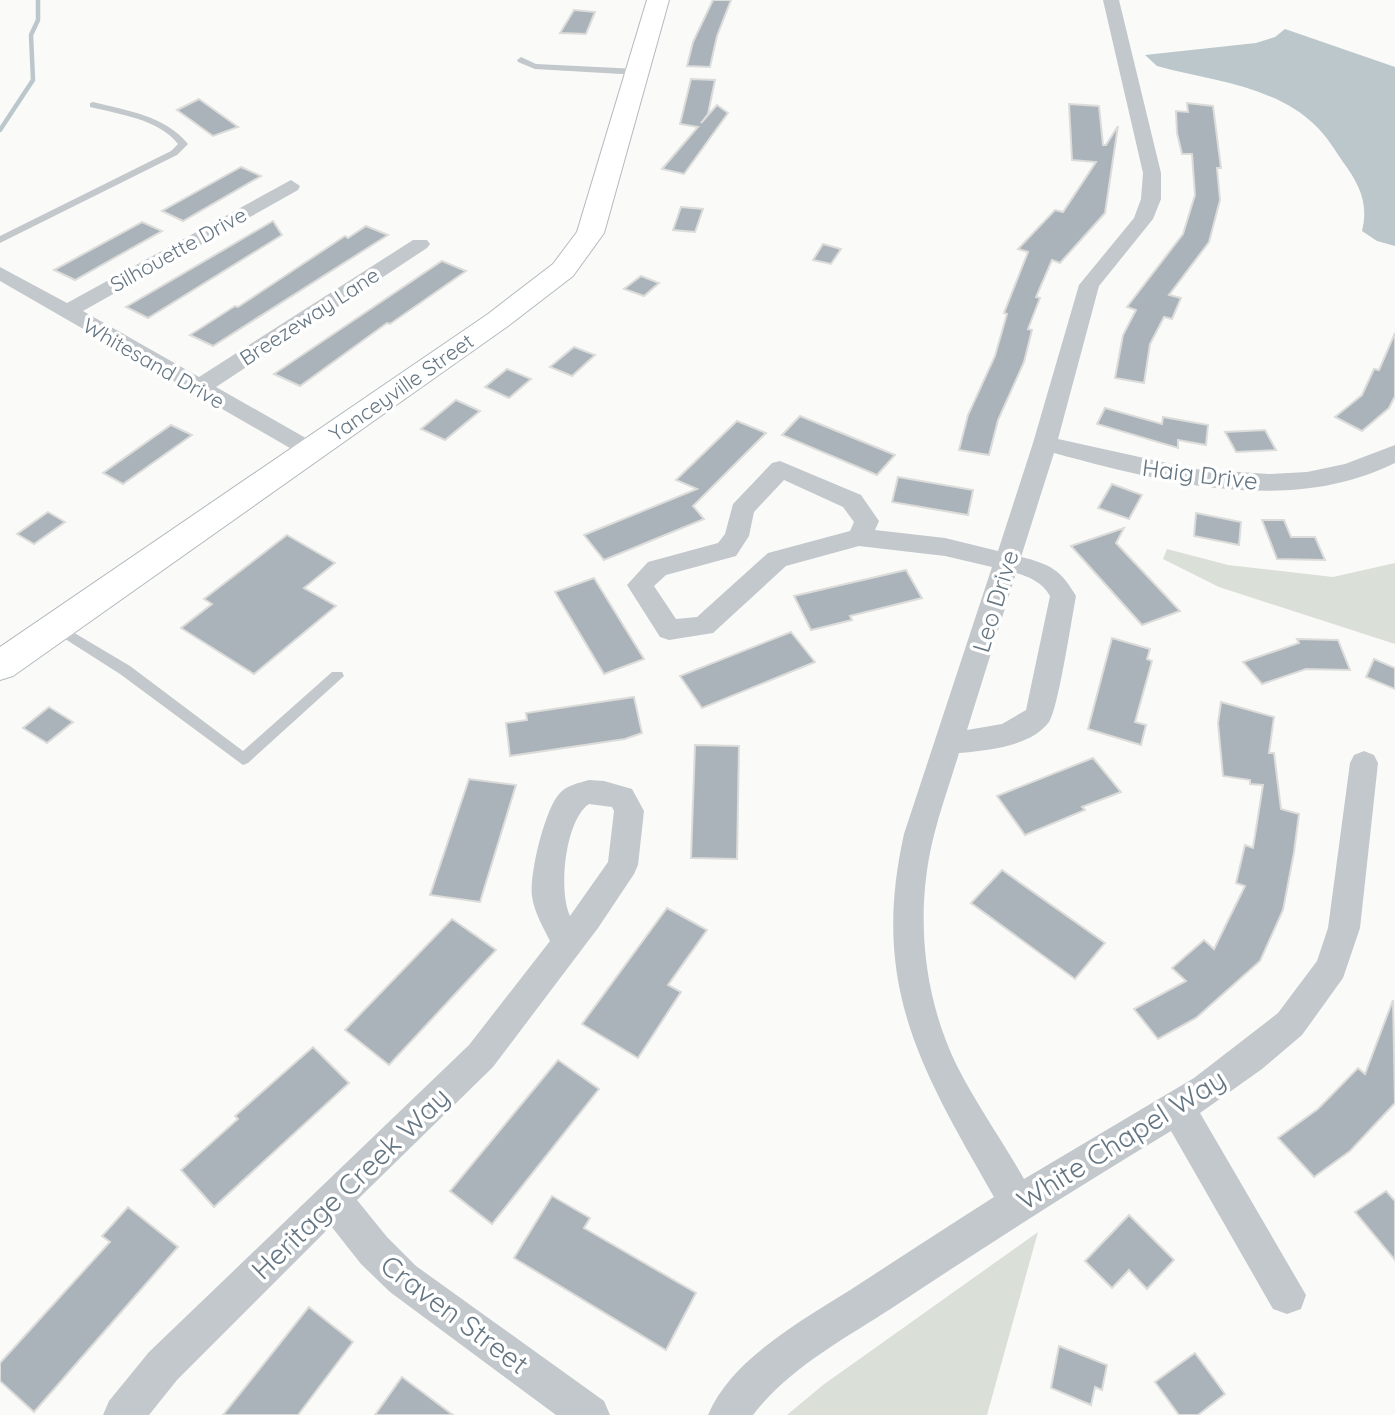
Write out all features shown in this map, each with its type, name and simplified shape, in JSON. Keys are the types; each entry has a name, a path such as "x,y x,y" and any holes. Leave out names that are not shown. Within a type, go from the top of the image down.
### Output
{"main road":[{"name":"Yanceyville Street","path":"0,666 498,320 563,270 590,233 658,0"}],"street":[{"name":"Leo Drive","path":"1017,1203 943,1074 923,1027 911,981 906,936 907,894 912,861 1045,443 1089,285 1143,219 1151,199 1152,173 1111,0"},
{"name":"Silhouette Drive","path":"66,312 291,186"},
{"name":"Breezeway Lane","path":"198,388 419,244"},
{"name":"Whitesand Drive","path":"0,273 310,450"},
{"name":"Haig Drive","path":"1045,443 1154,472 1236,483 1314,480 1379,463 1395,453"},
{"path":"777,559 704,626 669,630 640,585 657,568 727,550 737,536 742,510 780,469 852,501 867,522 859,537"},
{"path":"737,536 748,548 762,556 777,559 859,537 945,547 1035,569 1055,582 1063,596 1039,715 1025,728 1006,736 950,743"},
{"name":"White Chapel Way","path":"728,1415 747,1390 789,1353 1017,1203 1177,1108 1250,1058 1290,1024 1331,968 1345,928 1364,763"},
{"name":"Heritage Creek Way","path":"123,1415 163,1366 481,1056 568,943"},
{"path":"1177,1108 1287,1294"},
{"name":"Craven Street","path":"335,1198 352,1227 377,1256 403,1279 590,1415"}],"lane":[{"path":"521,60 535,66 638,72"},
{"path":"0,240 174,153 183,144 180,138 159,126 130,114 93,105"},
{"path":"56,627 125,670 243,759 337,676"}],"shaded area":[{"path":"1285,29 1395,67 1395,246 1377,241 1362,231 1364,211 1358,186 1324,135 1300,113 1282,102 1241,86 1157,66 1145,55 1256,43 1275,37"},
{"path":"1167,549 1228,565 1333,577 1395,563 1395,644 1219,587 1163,559"},
{"path":"1038,1232 987,1415 787,1415 823,1385"}],"building":[{"path":"713,0 731,0 717,36 710,67 687,66 693,42"},
{"path":"574,10 595,12 586,34 560,33"},
{"path":"691,79 715,80 708,114 701,123 717,105 728,113 684,174 662,169 698,127 680,124"},
{"path":"199,99 238,127 213,136 177,110"},
{"path":"1187,103 1213,106 1221,168 1217,168 1220,200 1209,242 1169,295 1181,298 1172,319 1164,317 1150,344 1144,383 1115,378 1123,335 1136,310 1127,307 1183,234 1195,195 1192,154 1182,154 1177,133 1176,111 1188,112"},
{"path":"1069,104 1099,106 1103,145 1106,145 1118,126 1105,213 1060,263 1052,260 1036,297 1040,298 1028,329 1032,330 1024,362 998,420 989,455 959,450 968,415 995,356 1007,314 1004,313 1028,252 1018,249 1055,210 1063,212 1096,162 1072,160"},
{"path":"241,167 261,176 183,221 162,211"},
{"path":"681,207 703,209 695,232 673,230"},
{"path":"273,221 282,235 148,318 126,307"},
{"path":"142,222 162,231 75,280 54,270"},
{"path":"366,226 388,235 213,346 190,335 235,306 238,307 345,236 348,238"},
{"path":"823,244 841,249 831,264 813,260"},
{"path":"442,261 466,271 390,324 387,323 300,386 274,374"},
{"path":"641,276 659,283 644,296 624,289"},
{"path":"1395,333 1395,396 1389,408 1362,431 1335,417 1362,395 1374,369 1379,370"},
{"path":"574,347 595,355 572,376 550,367"},
{"path":"507,369 531,379 509,398 485,387"},
{"path":"456,400 480,411 445,440 421,429"},
{"path":"1105,408 1162,424 1163,417 1208,425 1206,445 1178,440 1178,448 1097,424"},
{"path":"800,416 895,455 877,475 782,435"},
{"path":"737,421 766,433 693,506 704,519 604,560 584,535 697,489 676,480"},
{"path":"171,425 192,435 123,484 103,473"},
{"path":"1265,430 1276,450 1236,452 1225,432"},
{"path":"898,477 973,490 968,515 892,502"},
{"path":"1112,484 1142,495 1129,519 1098,508"},
{"path":"48,512 65,522 34,544 17,534"},
{"path":"1196,513 1241,522 1239,545 1194,536"},
{"path":"1262,520 1284,520 1291,537 1315,537 1325,560 1277,559"},
{"path":"1124,528 1116,543 1180,611 1142,625 1071,546"},
{"path":"287,535 335,563 304,588 336,606 254,674 181,628 212,604 204,599"},
{"path":"906,570 922,598 850,616 852,620 811,630 794,596"},
{"path":"594,578 644,659 604,674 555,592"},
{"path":"791,632 815,662 702,708 680,676"},
{"path":"1112,638 1150,649 1147,659 1152,661 1135,722 1146,725 1141,745 1088,729"},
{"path":"1297,639 1338,640 1350,670 1306,669 1262,684 1243,662 1299,643"},
{"path":"1374,659 1395,668 1395,689 1366,677"},
{"path":"634,697 642,733 625,739 510,756 506,723 527,720 526,713"},
{"path":"1221,702 1274,717 1269,753 1274,753 1281,809 1299,814 1294,852 1283,910 1260,961 1196,1018 1158,1039 1134,1009 1186,981 1172,968 1204,940 1214,949 1245,886 1236,883 1245,845 1253,848 1263,785 1223,776 1218,723"},
{"path":"49,707 73,722 47,743 23,728"},
{"path":"695,745 739,746 737,859 691,858"},
{"path":"1093,758 1121,792 1082,807 1085,810 1025,835 997,796"},
{"path":"469,779 516,785 480,902 430,895"},
{"path":"1002,870 1105,943 1075,979 971,903"},
{"path":"667,908 707,930 668,985 681,992 638,1058 582,1024"},
{"path":"452,919 496,950 389,1065 345,1030"},
{"path":"1393,1000 1395,1103 1350,1151 1314,1177 1278,1138 1318,1109 1358,1068 1365,1074"},
{"path":"313,1047 349,1083 214,1207 181,1170 238,1119 235,1116"},
{"path":"558,1060 599,1089 492,1224 450,1191"},
{"path":"1386,1191 1395,1201 1395,1260 1355,1212"},
{"path":"552,1196 590,1218 584,1228 696,1293 666,1350 514,1258"},
{"path":"128,1207 178,1247 34,1412 0,1381 0,1363 110,1242 102,1236"},
{"path":"1129,1215 1174,1260 1147,1289 1129,1270 1112,1288 1085,1261"},
{"path":"309,1307 353,1342 298,1415 223,1415"},
{"path":"1059,1346 1107,1365 1102,1390 1095,1387 1091,1405 1051,1388"},
{"path":"1195,1353 1225,1394 1198,1415 1179,1415 1155,1382"},
{"path":"402,1377 453,1415 375,1415"}],"waterway":[{"path":"0,130 33,80 31,35 38,20 38,0"}]}
